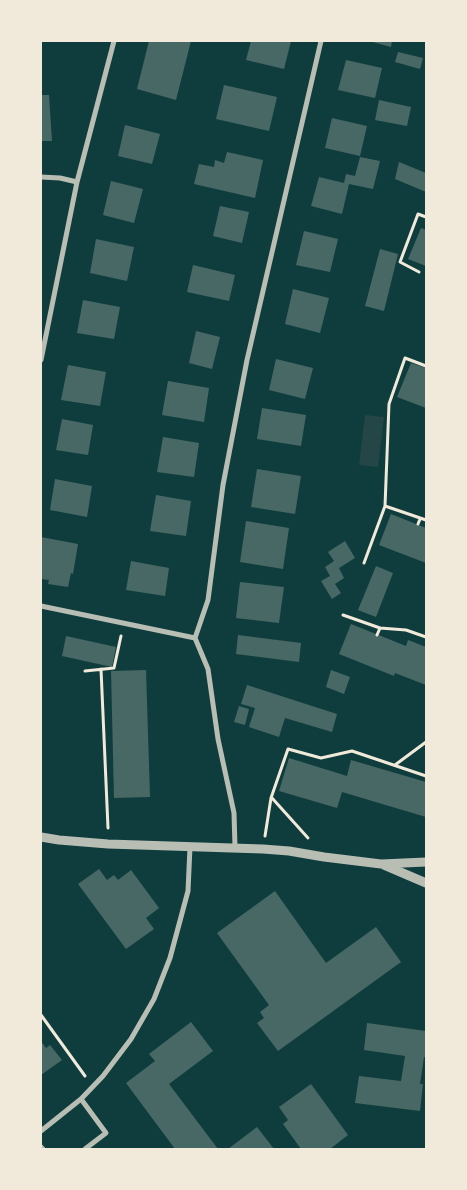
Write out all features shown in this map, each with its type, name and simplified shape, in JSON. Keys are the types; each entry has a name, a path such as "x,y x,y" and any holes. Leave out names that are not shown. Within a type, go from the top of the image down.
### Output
{"street":[{"path":"41,360 77,182 114,41"},
{"path":"235,848 234,813 218,739 208,668 195,638 208,600 223,485 247,360 321,41"},
{"path":"41,177 60,178 77,182"},
{"path":"41,606 195,638"},
{"path":"41,837 108,844 289,851 381,864 426,862"},
{"path":"41,1131 93,1087 131,1039 154,999 170,958 188,891 190,847"},
{"path":"381,864 426,883"},
{"path":"81,1099 106,1133 85,1149"}],"path":[{"path":"419,272 400,262 418,214 426,217"},
{"path":"364,563 385,506 389,404 404,358 426,366"},
{"path":"385,506 426,520"},
{"path":"418,524 420,519"},
{"path":"343,615 380,628 406,630 426,637"},
{"path":"85,671 114,668 123,623"},
{"path":"377,635 380,628"},
{"path":"101,669 108,844"},
{"path":"395,765 426,742"},
{"path":"263,849 272,798 288,749 320,758 352,751 426,776"},
{"path":"272,798 324,857"},
{"path":"41,1015 93,1087"}],"shaded area":[{"path":"365,415 384,417 378,467 359,465"}],"building":[{"path":"149,41 191,41 176,100 137,89"},
{"path":"251,41 291,41 284,69 246,60"},
{"path":"369,41 392,41 391,47"},
{"path":"398,52 423,58 420,69 395,62"},
{"path":"346,60 382,68 375,98 338,90"},
{"path":"224,85 277,97 269,131 216,119"},
{"path":"41,95 49,95 52,141 41,141"},
{"path":"379,100 411,107 407,126 375,120"},
{"path":"332,118 367,126 360,156 325,148"},
{"path":"125,125 160,134 152,164 118,156"},
{"path":"227,152 263,160 255,198 194,184 199,164 214,167 215,160 224,163"},
{"path":"360,157 380,161 373,189 349,184 342,214 311,206 319,177 344,183 346,174 355,176"},
{"path":"399,162 426,173 426,192 395,179"},
{"path":"111,181 143,189 134,223 103,215"},
{"path":"220,206 249,212 242,243 213,236"},
{"path":"421,228 426,230 426,266 408,259"},
{"path":"304,231 338,239 330,272 296,265"},
{"path":"96,239 134,247 127,281 90,273"},
{"path":"380,249 398,254 384,311 365,306"},
{"path":"193,265 235,275 229,301 187,292"},
{"path":"293,289 329,298 320,333 285,324"},
{"path":"83,300 120,307 114,339 77,333"},
{"path":"196,331 220,337 212,369 189,363"},
{"path":"276,359 313,368 305,399 269,390"},
{"path":"411,363 426,368 426,408 397,397"},
{"path":"68,365 106,372 100,406 61,400"},
{"path":"168,381 209,388 204,422 162,415"},
{"path":"262,408 306,415 301,446 257,439"},
{"path":"62,419 93,425 88,455 56,450"},
{"path":"163,437 199,443 194,477 157,472"},
{"path":"257,469 301,476 295,514 251,507"},
{"path":"55,479 92,486 87,517 50,510"},
{"path":"156,495 191,501 186,536 150,531"},
{"path":"391,514 426,528 426,563 379,545"},
{"path":"246,521 289,528 283,569 240,562"},
{"path":"41,537 78,544 73,574 71,573 68,587 48,584 49,580 41,579"},
{"path":"345,541 355,558 339,568 344,578 335,584 341,593 332,599 321,581 330,576 325,567 334,561 328,552"},
{"path":"131,561 169,568 165,596 126,590"},
{"path":"376,566 393,573 376,617 358,610"},
{"path":"240,582 284,587 279,623 236,618"},
{"path":"351,624 406,646 408,640 426,647 426,685 395,673 394,676 339,654"},
{"path":"238,635 301,643 299,662 236,654"},
{"path":"66,636 116,647 112,667 62,656"},
{"path":"146,670 150,797 114,798 111,671"},
{"path":"331,670 350,677 344,694 326,687"},
{"path":"247,685 337,714 332,732 285,718 279,737 249,727 255,708 241,704"},
{"path":"239,706 249,709 245,725 234,722"},
{"path":"289,758 347,776 351,760 426,782 426,817 342,792 337,808 279,791"},
{"path":"99,869 107,880 114,875 118,880 131,870 159,908 146,918 154,929 126,949 78,884"},
{"path":"275,891 326,963 376,927 401,962 278,1051 257,1023 264,1018 260,1012 269,1005 217,933"},
{"path":"191,1022 213,1051 169,1084 218,1149 175,1149 126,1083 155,1061 149,1054"},
{"path":"367,1023 426,1031 426,1057 424,1057 420,1084 423,1084 420,1111 355,1103 359,1076 401,1081 405,1056 364,1050"},
{"path":"41,1041 46,1048 50,1045 62,1060 41,1075"},
{"path":"311,1084 348,1135 330,1149 301,1149 283,1124 288,1120 279,1107"},
{"path":"257,1127 274,1149 228,1149"}]}
